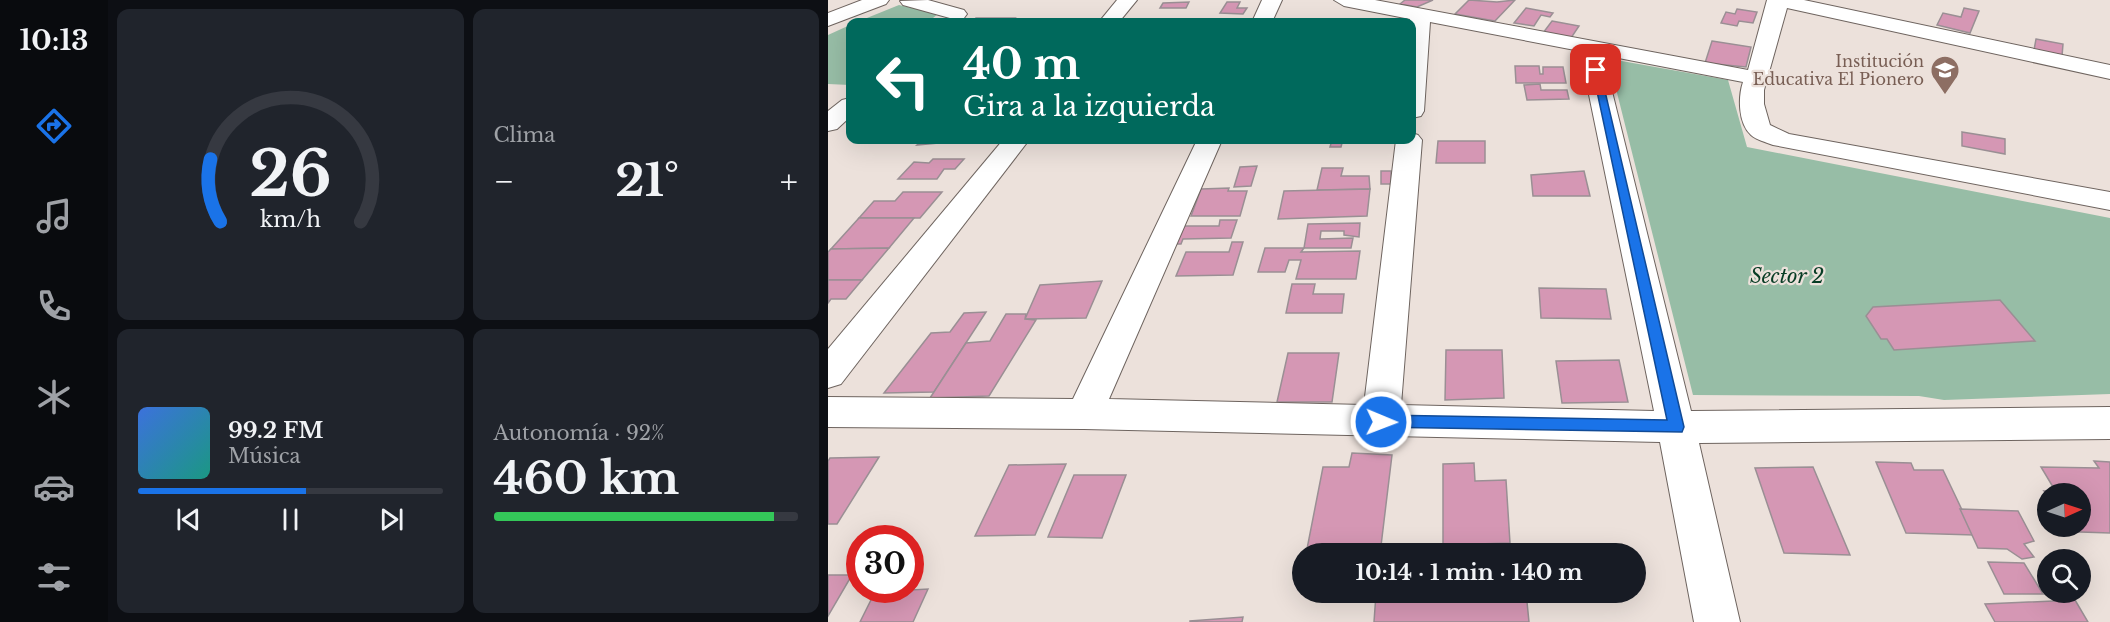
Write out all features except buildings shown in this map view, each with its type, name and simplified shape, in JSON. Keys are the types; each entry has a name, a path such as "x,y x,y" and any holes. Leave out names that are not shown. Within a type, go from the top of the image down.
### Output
{"street":[{"path":"828,20 879,0"},
{"path":"1112,18 1127,0"},
{"path":"1264,18 1272,0"},
{"path":"1344,0 1757,78"},
{"path":"2110,72 1778,0 1757,78 1752,86 1753,117 1760,130 1782,140 2110,201"},
{"path":"910,1 952,18"},
{"path":"1416,68 1421,14"},
{"path":"1590,47 1676,427 1717,622"},
{"path":"828,99 846,100"},
{"path":"828,124 846,108"},
{"path":"828,374 1013,144"},
{"path":"1084,414 1207,144"},
{"path":"1381,422 1409,144"},
{"path":"828,412 1084,414 1676,427 2110,423"}],"green space":[{"path":"899,5 938,14 933,18 867,18"},
{"path":"846,27 846,85 828,84 828,35"},
{"name":"Sector 2","path":"1616,60 1728,80 1747,147 2110,218 2110,394 1944,400 1919,396 1693,395 1610,65"}],"place":[{"name":"Institución Educativa El Pionero","path":"1945,96"}],"route":[{"path":"1381,422 1676,427 1596,70"}]}
